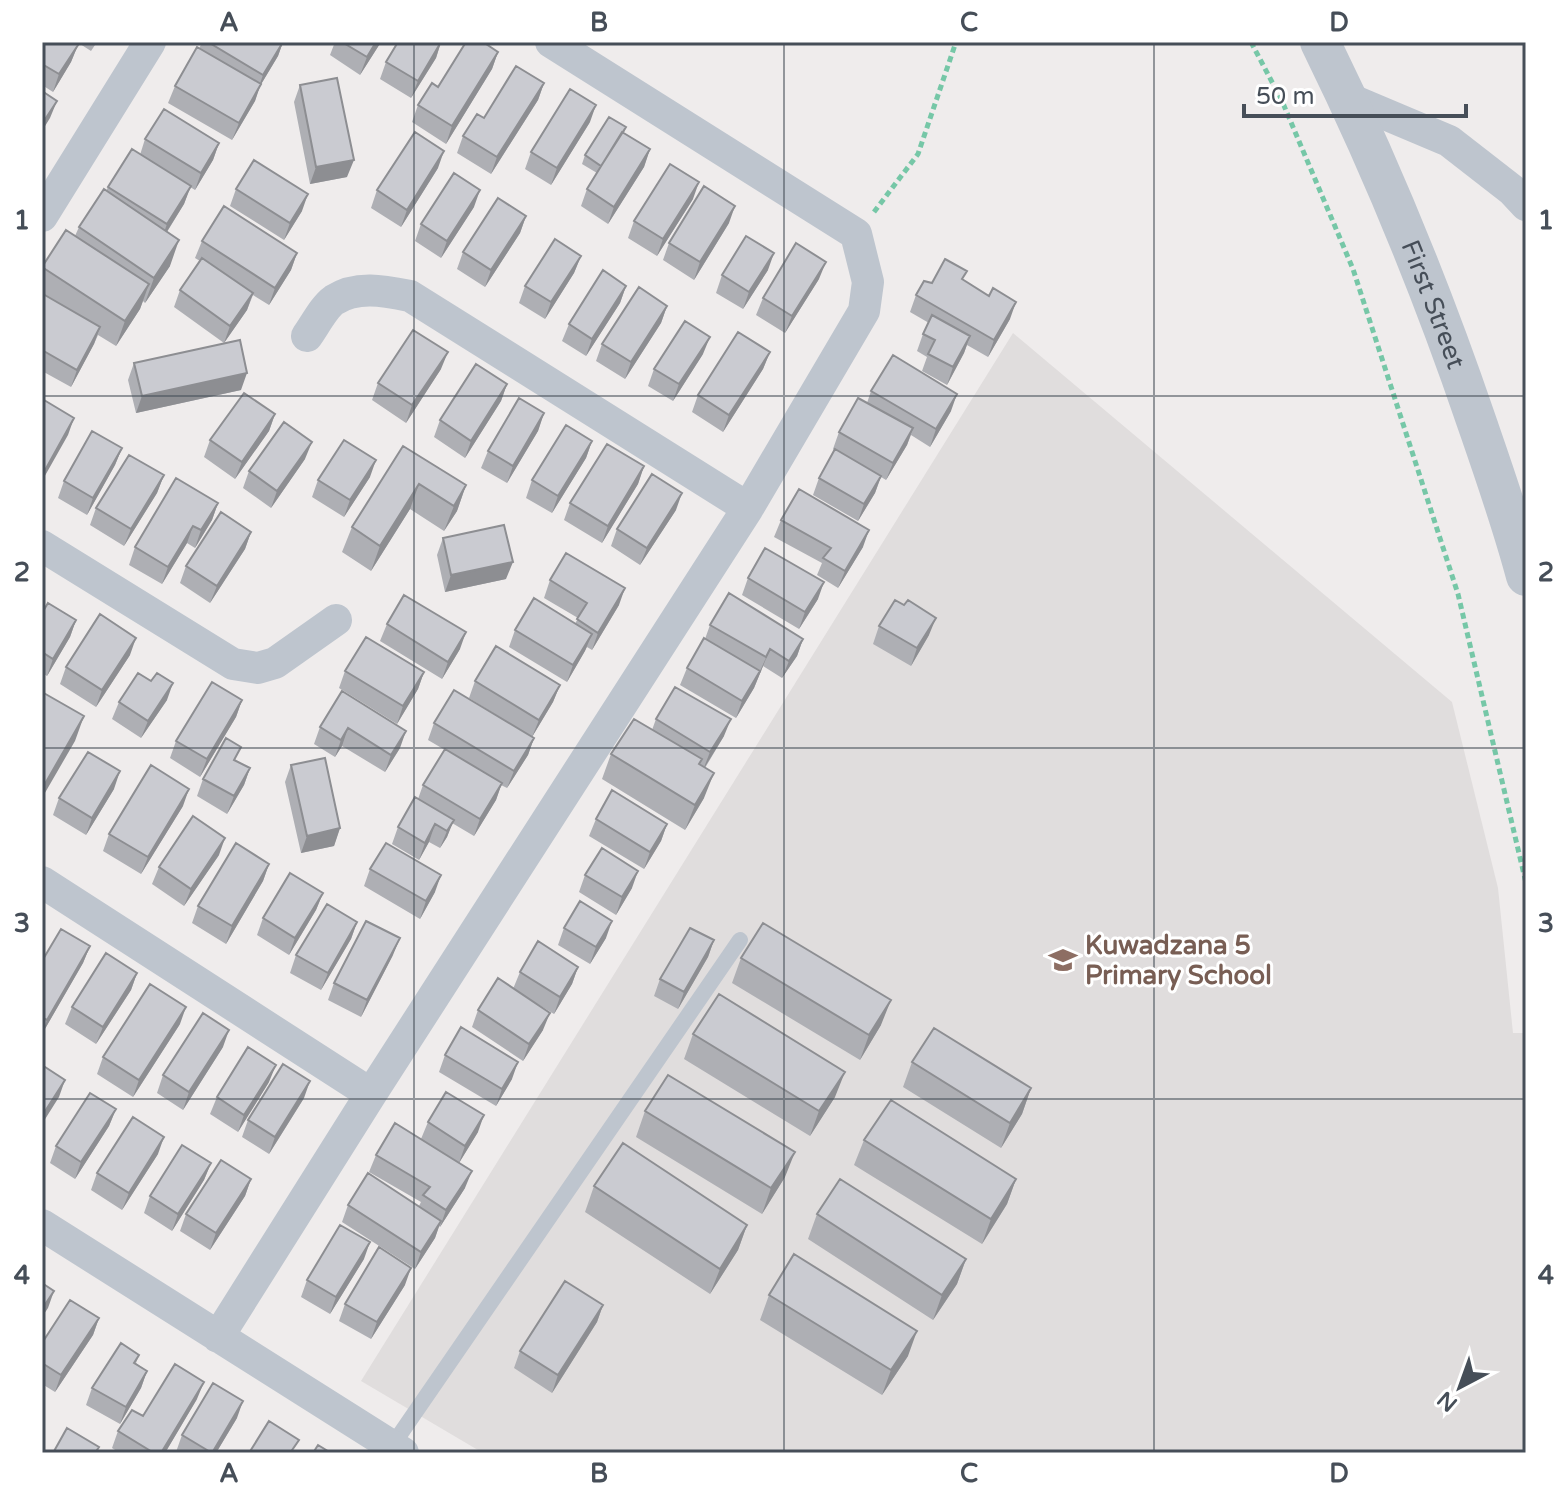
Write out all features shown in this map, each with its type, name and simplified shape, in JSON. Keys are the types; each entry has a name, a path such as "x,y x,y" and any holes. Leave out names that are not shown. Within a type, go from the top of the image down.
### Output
{"street":[{"path":"42,216 150,42"},
{"path":"218,1337 748,508 864,311 868,282 856,234 551,42"},
{"name":"First Street","path":"1320,42 1442,322 1514,529 1526,576"},
{"path":"1347,98 1449,141 1512,190 1526,205"},
{"path":"307,336 332,300 355,292 376,290 410,296 748,508"},
{"path":"42,546 233,664 258,668 275,663 336,620"},
{"path":"42,882 371,1094"},
{"path":"42,1225 397,1450"}],"lane":[{"path":"397,1450 740,940"}],"path":[{"path":"856,234 918,154 956,42"},
{"path":"1251,42 1282,101 1353,269 1458,594 1526,883"}],"shaded area":[{"name":"Kuwadzana 5 Primary School","path":"1013,333 1452,702 1498,888 1513,1033 1525,1033 1526,1453 483,1453 361,1381"}],"building":[{"path":"42,42 73,42 78,45 59,74 42,64"},
{"path":"208,42 283,42 263,75"},
{"path":"342,42 376,42 367,57"},
{"path":"398,42 441,42 418,81 386,62"},
{"path":"466,42 483,42 498,52 452,126 418,105 432,83 438,87"},
{"path":"197,47 261,84 239,123 175,86"},
{"path":"516,66 544,83 497,157 463,136 477,114 484,118"},
{"path":"337,78 354,160 316,167 300,85"},
{"path":"570,89 596,105 557,168 531,152"},
{"path":"42,91 57,101 42,124"},
{"path":"164,109 219,143 201,173 145,139"},
{"path":"609,117 626,127 601,166 585,155"},
{"path":"415,132 444,151 407,210 377,190"},
{"path":"622,132 650,149 614,207 587,189"},
{"path":"132,149 191,186 167,224 108,187"},
{"path":"254,160 308,194 290,223 236,189"},
{"path":"670,164 699,182 663,239 634,221"},
{"path":"454,173 480,190 447,241 421,224"},
{"path":"704,186 735,206 700,262 669,243"},
{"path":"104,189 179,240 154,278 79,227"},
{"path":"498,198 526,216 491,270 463,252"},
{"path":"224,206 297,253 275,288 202,241"},
{"path":"66,230 149,284 125,321 42,267"},
{"path":"746,236 774,253 749,292 722,275"},
{"path":"555,239 581,256 551,302 525,286"},
{"path":"796,243 826,262 792,316 763,298"},
{"path":"202,258 253,293 230,326 180,290"},
{"path":"945,259 967,271 962,279 989,296 993,288 1016,302 994,340 916,295 924,281 932,283"},
{"path":"603,270 626,286 592,339 569,324"},
{"path":"639,287 667,306 631,362 602,344"},
{"path":"43,294 100,327 77,370 42,350"},
{"path":"932,315 970,336 953,367 928,354 935,340 923,334"},
{"path":"685,321 710,337 679,384 654,369"},
{"path":"413,330 448,352 412,405 378,383"},
{"path":"738,332 770,352 729,415 698,395"},
{"path":"240,340 247,373 142,396 134,363"},
{"path":"893,355 957,394 936,429 871,391"},
{"path":"476,364 507,384 471,441 440,420"},
{"path":"244,393 275,414 242,462 210,440"},
{"path":"519,398 544,413 513,466 488,451"},
{"path":"858,398 913,428 893,463 839,432"},
{"path":"44,400 74,418 44,472 42,403"},
{"path":"284,422 312,442 277,491 249,471"},
{"path":"566,425 592,441 558,496 532,480"},
{"path":"92,431 122,448 93,498 64,481"},
{"path":"344,440 376,460 350,500 318,480"},
{"path":"607,444 644,466 608,526 570,503"},
{"path":"403,446 466,485 454,506 419,484 380,546 352,527"},
{"path":"835,449 881,476 864,504 819,478"},
{"path":"129,455 164,475 131,529 96,508"},
{"path":"652,474 682,493 647,548 617,529"},
{"path":"176,478 218,503 201,530 193,526 168,567 135,547"},
{"path":"799,489 869,530 845,571 823,558 831,548 781,520"},
{"path":"221,512 251,532 217,586 186,566"},
{"path":"504,525 513,562 451,575 443,538"},
{"path":"765,548 824,582 805,612 748,578"},
{"path":"566,553 625,588 598,633 577,619 587,603 550,580"},
{"path":"729,593 803,639 789,661 770,649 766,657 710,625"},
{"path":"404,595 466,632 448,662 387,624"},
{"path":"534,598 592,634 573,665 515,630"},
{"path":"895,600 904,605 908,600 936,618 917,648 879,626"},
{"path":"48,603 76,620 53,659 42,652 42,613"},
{"path":"100,614 136,638 102,690 66,667"},
{"path":"366,637 424,672 403,706 345,671"},
{"path":"704,638 760,671 742,701 687,668"},
{"path":"496,646 560,685 539,720 475,681"},
{"path":"138,673 151,681 157,673 173,683 148,721 119,702"},
{"path":"212,682 242,700 207,759 176,741"},
{"path":"675,687 731,719 710,752 656,719"},
{"path":"454,690 534,738 514,771 434,723"},
{"path":"342,691 406,731 391,755 348,728 341,740 320,727"},
{"path":"42,692 84,716 42,789"},
{"path":"634,719 702,759 699,764 714,773 695,805 611,754"},
{"path":"226,738 241,747 234,760 250,768 234,796 203,779"},
{"path":"445,749 502,783 480,819 423,785"},
{"path":"88,752 120,771 92,818 59,798"},
{"path":"325,758 340,828 307,836 291,765"},
{"path":"151,765 189,789 148,857 109,834"},
{"path":"612,790 667,824 650,852 596,819"},
{"path":"415,797 454,820 447,831 435,824 425,843 398,827"},
{"path":"193,816 225,838 191,889 159,867"},
{"path":"236,843 269,864 232,926 198,906"},
{"path":"386,843 441,875 426,901 370,869"},
{"path":"602,848 638,871 622,897 585,875"},
{"path":"290,873 323,893 295,938 263,918"},
{"path":"580,901 612,921 596,947 564,928"},
{"path":"327,904 357,922 328,973 296,955"},
{"path":"366,921 400,938 367,1000 334,983"},
{"path":"763,923 891,1000 869,1035 741,958"},
{"path":"690,928 714,940 684,992 660,979"},
{"path":"61,929 90,946 47,1020 42,1017 42,961"},
{"path":"538,941 578,967 560,997 520,972"},
{"path":"106,953 137,973 103,1027 72,1007"},
{"path":"498,978 550,1013 529,1044 478,1010"},
{"path":"150,984 186,1007 139,1080 103,1057"},
{"path":"719,994 845,1072 819,1111 693,1034"},
{"path":"203,1013 229,1030 189,1092 163,1075"},
{"path":"461,1027 518,1062 502,1089 445,1055"},
{"path":"934,1028 1031,1088 1010,1123 912,1062"},
{"path":"248,1047 276,1065 244,1115 217,1097"},
{"path":"283,1064 310,1081 275,1137 248,1120"},
{"path":"42,1065 65,1080 42,1116"},
{"path":"668,1075 795,1152 771,1188 645,1111"},
{"path":"446,1092 484,1115 465,1146 428,1122"},
{"path":"90,1093 116,1109 81,1162 56,1146"},
{"path":"891,1100 1016,1179 991,1219 864,1140"},
{"path":"133,1117 164,1137 129,1193 97,1173"},
{"path":"395,1123 472,1171 446,1210 423,1195 430,1187 376,1155"},
{"path":"623,1143 747,1225 720,1269 594,1186"},
{"path":"182,1145 211,1163 178,1214 150,1196"},
{"path":"221,1160 251,1179 216,1233 186,1214"},
{"path":"368,1173 441,1221 421,1252 348,1205"},
{"path":"840,1179 966,1259 942,1295 817,1214"},
{"path":"340,1225 370,1242 336,1297 307,1280"},
{"path":"379,1247 411,1268 377,1322 345,1304"},
{"path":"794,1254 917,1331 891,1370 769,1295"},
{"path":"565,1281 603,1305 558,1375 520,1351"},
{"path":"42,1283 54,1291 42,1309"},
{"path":"70,1300 99,1318 61,1375 42,1363 42,1343"},
{"path":"121,1343 139,1355 134,1363 147,1371 126,1407 92,1388"},
{"path":"175,1364 204,1382 161,1453 154,1453 118,1431 132,1410 143,1416"},
{"path":"213,1383 243,1401 212,1453 182,1435"},
{"path":"269,1421 299,1440 290,1453 249,1453"},
{"path":"67,1428 99,1447 95,1453 53,1453"},
{"path":"318,1445 331,1453 313,1453"}],"place":[{"name":"Kuwadzana 5 Primary School","path":"1063,960"}]}
